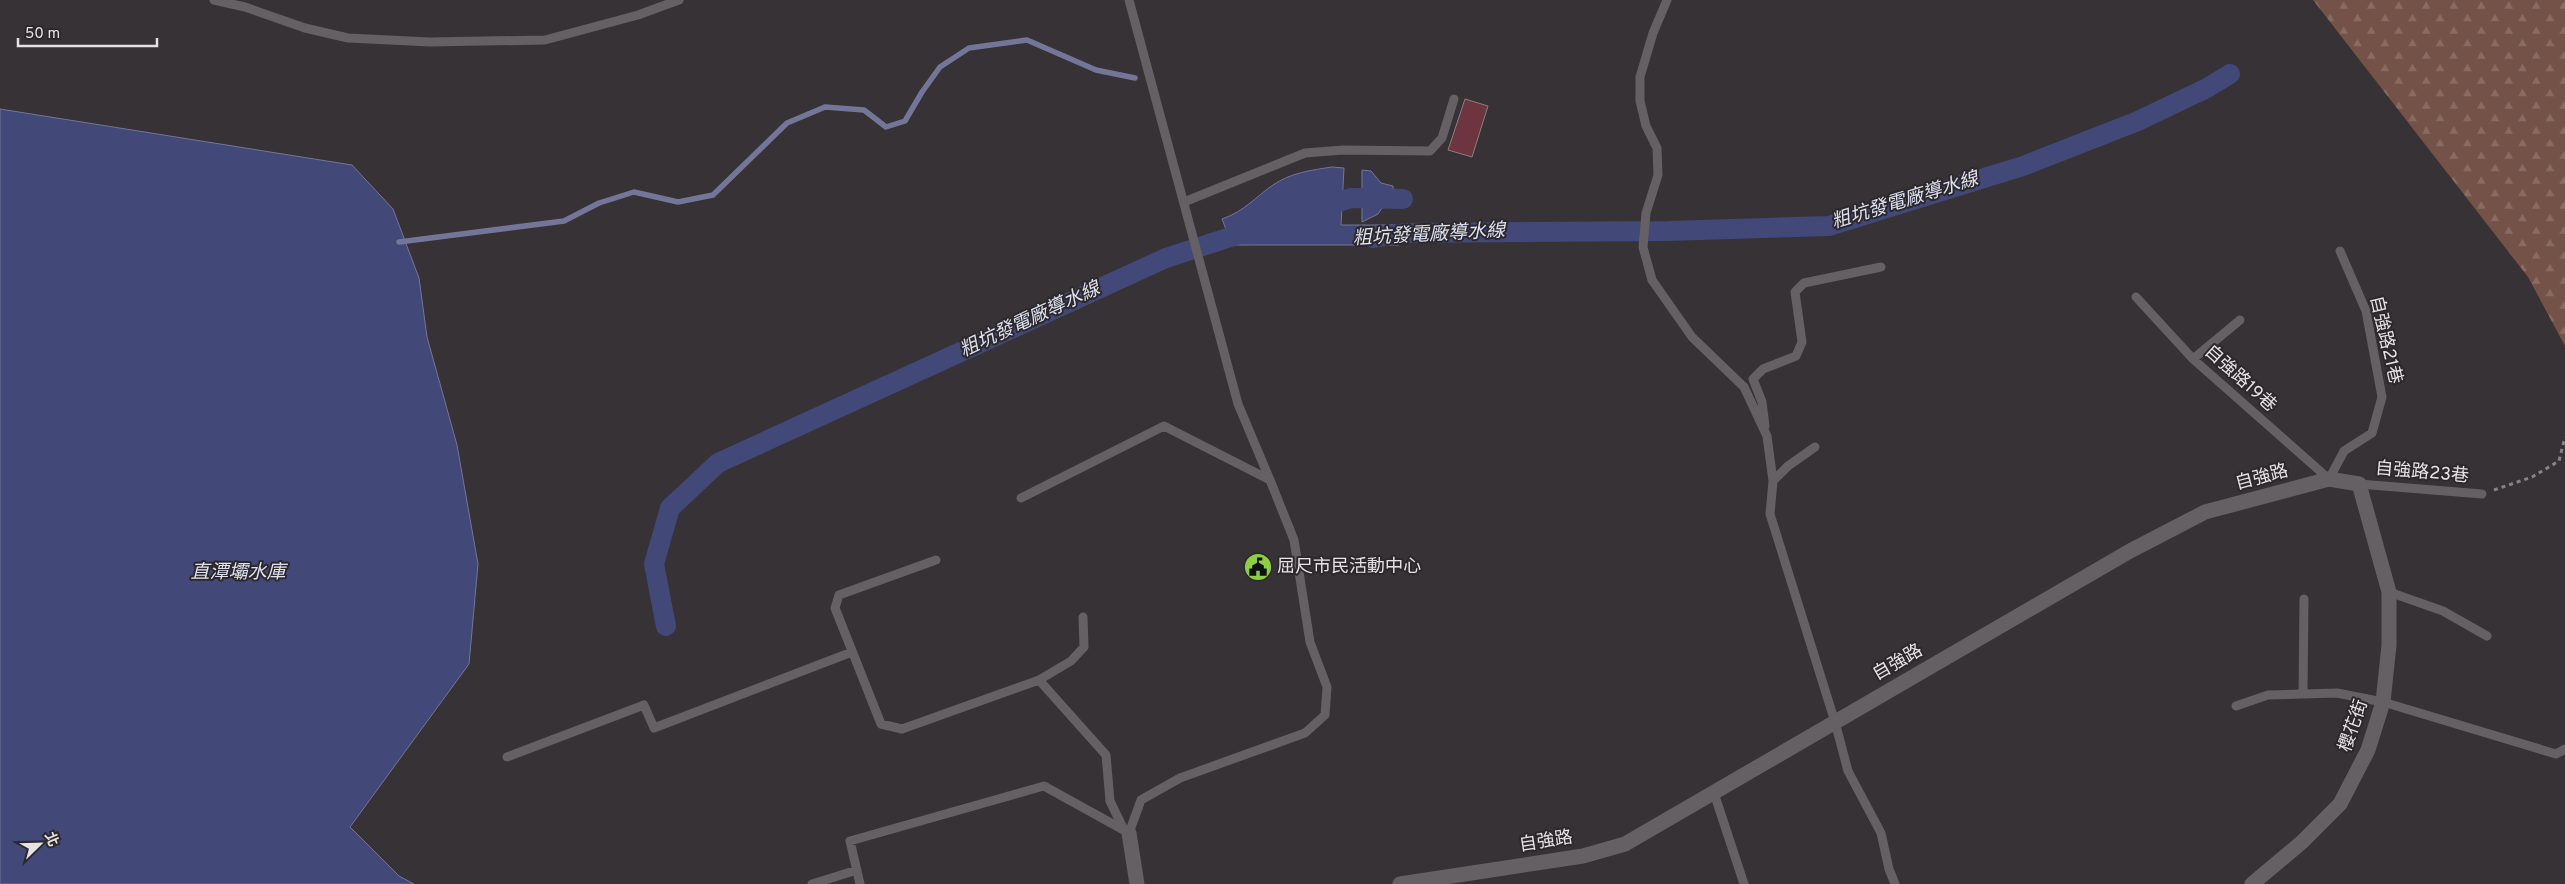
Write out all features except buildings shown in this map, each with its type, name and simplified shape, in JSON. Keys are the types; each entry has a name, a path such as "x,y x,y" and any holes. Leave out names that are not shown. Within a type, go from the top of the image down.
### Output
{"street":[{"name":"自強路","path":"1400,884 1583,856 1625,844 2130,551 2205,512 2329,479 2359,484"},
{"name":"櫻花街","path":"2252,884 2302,842 2340,804 2368,750 2383,702 2389,645 2389,592 2376,538 2359,484"},
{"path":"1126,831 1136,884"}],"lane":[{"path":"214,0 245,7 305,28 348,38 430,42 545,40 638,15 679,0"},
{"path":"1126,831 1141,800 1180,778 1305,732 1324,715 1327,687 1310,642 1294,540 1238,404 1129,0"},
{"path":"1667,0 1653,33 1640,77 1640,101 1646,126 1657,148 1658,175 1646,213 1643,247 1652,280 1692,337 1744,387 1767,436"},
{"path":"1184,202 1304,153 1343,150 1430,151 1442,138 1454,99"},
{"name":"自強路21巷","path":"2329,479 2344,451 2372,432 2382,397 2366,311 2340,251"},
{"path":"1881,267 1804,283 1795,292 1802,342 1796,356 1763,369 1753,379 1762,402 1773,481 1770,514 1835,722 1848,771 1881,833 1889,870 1895,884"},
{"name":"自強路19巷","path":"2136,297 2193,359 2329,479"},
{"path":"2193,359 2240,320"},
{"path":"1021,498 1164,426 1270,480"},
{"path":"1773,481 1788,466 1816,447"},
{"name":"自強路23巷","path":"2359,484 2482,494"},
{"path":"936,560 839,595 834,608 882,724 902,729 1039,680 1071,661 1084,647 1083,617"},
{"path":"2389,592 2443,611 2487,636"},
{"path":"2303,693 2304,599"},
{"path":"507,756 644,705 654,728 852,652"},
{"path":"1039,680 1106,755 1110,801 1126,831"},
{"path":"2236,706 2268,695 2338,693 2383,702 2556,754 2565,749"},
{"path":"860,884 850,841 1044,786 1126,831"},
{"path":"1714,793 1744,884"},
{"path":"812,884 857,870"}],"path":[{"path":"2482,494 2532,477 2559,461 2565,437"}],"green space":[{"path":"2313,0 2565,0 2565,346 2528,277"}],"water":[{"name":"直潭壩水庫","path":"0,109 352,165 393,209 419,278 427,337 457,445 478,564 469,664 350,827 399,876 414,884 0,884"},
{"path":"1332,167 1344,168 1341,225 1400,225 1399,245 1232,245 1222,219 1243,208 1280,181 1301,173"},
{"path":"1362,170 1371,171 1381,183 1393,186 1394,206 1382,208 1378,214 1362,222"}],"waterway":[{"path":"399,242 564,221 599,203 634,192 678,202 713,195 787,123 825,107 864,110 886,127 905,121 922,92 940,67 969,48 1027,40 1096,70 1135,78"},
{"name":"粗坑發電廠導水線","path":"1373,238 1404,233 1668,231 1829,226 2023,166 2138,121 2207,88 2230,74"},
{"path":"1317,209 1351,198 1403,199"},
{"name":"粗坑發電廠導水線","path":"666,626 654,564 670,508 718,463 1166,258 1255,229"}],"place":[{"name":"屈尺市民活動中心","path":"1258,567"}]}
